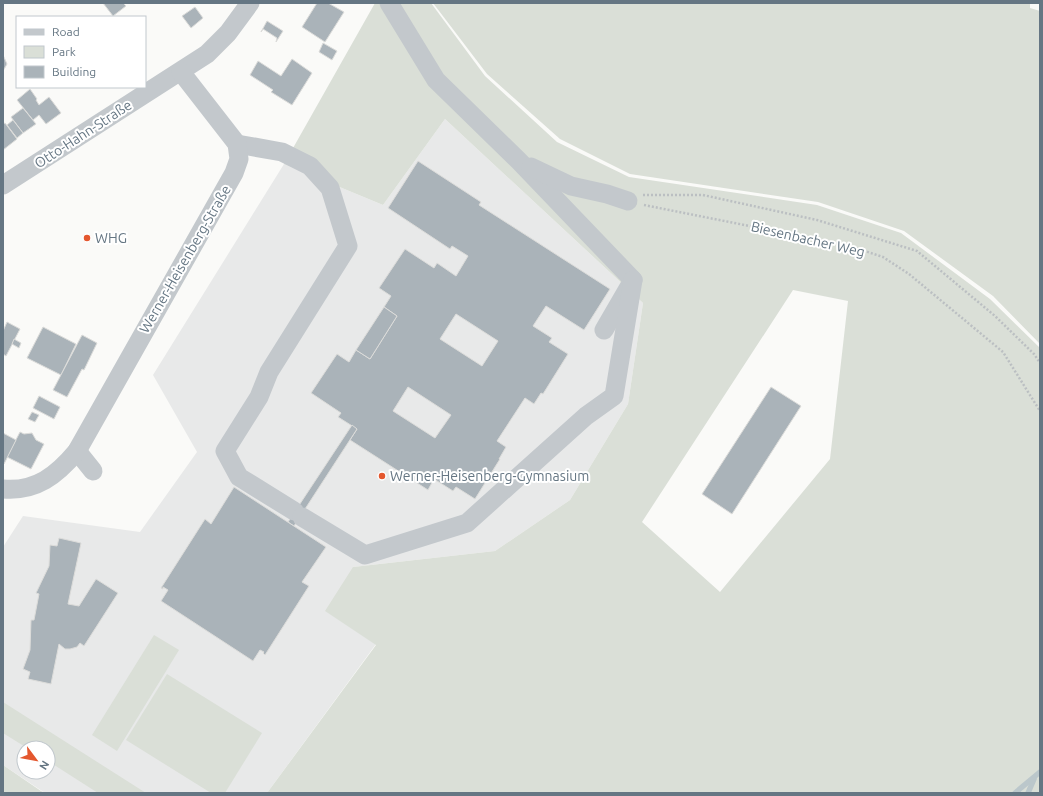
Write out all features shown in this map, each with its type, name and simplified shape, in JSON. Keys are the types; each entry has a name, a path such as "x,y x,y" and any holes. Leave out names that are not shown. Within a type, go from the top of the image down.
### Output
{"street":[{"name":"Otto-Hahn-Straße","path":"3,185 207,54 228,33 250,3"},
{"path":"389,3 436,80 518,161 634,280"},
{"path":"181,72 237,144 282,152 310,166 330,188 348,246 269,372 259,397 225,450 238,477 365,555 467,523 586,416 614,396 634,280"},
{"name":"Werner-Heisenberg-Straße","path":"3,489 16,490 27,488 50,477 65,465 77,451 234,173 238,159 237,144"},
{"path":"518,161 571,186 632,198"},
{"path":"604,330 634,280"},
{"path":"77,451 93,471"}],"path":[{"path":"632,198 703,195 817,220 917,251 995,316 1034,354 1040,364"},
{"name":"Biesenbacher Weg","path":"632,198 843,244 883,257 909,274 1003,352 1040,411"}],"shaded area":[{"name":"Werner-Heisenberg-Gymnasium","path":"445,119 643,303 628,404 570,500 495,551 353,567 376,644 267,793 45,793 26,780 56,780 56,740 16,740 16,774 3,765 3,547 23,516 140,532 197,452 153,375 284,164 383,205"}],"green space":[{"path":"375,3 431,3 485,76 557,142 629,177 817,205 901,233 990,299 1040,348 1040,793 267,793 376,645 325,611 353,567 495,551 570,500 628,404 643,303 445,119 383,205 284,164","holes":["793,290 848,301 830,459 720,592 642,522"]},
{"path":"433,3 1030,3 1030,8 1040,11 1040,344 993,296 904,231 818,202 630,174 560,139 487,74"},
{"path":"154,635 179,650 117,751 92,735"},
{"path":"167,674 262,733 225,793 211,793 126,740"},
{"path":"3,702 146,793 98,793 56,766 56,740 16,741 3,733"},
{"path":"3,765 16,774 16,780 25,780 45,793 3,793"}],"building":[{"path":"103,3 123,3 126,6 113,16"},
{"path":"317,3 328,3 344,12 325,42 302,27"},
{"path":"195,7 203,18 191,28 182,16"},
{"path":"267,21 283,31 276,42 277,38 263,29 261,32"},
{"path":"323,43 337,51 332,60 319,52"},
{"path":"3,55 7,64 3,71"},
{"path":"292,59 312,73 292,105 271,92 273,90 250,75 258,61 281,76"},
{"path":"30,89 39,105 49,97 61,113 46,124 39,115 33,120 17,100"},
{"path":"23,108 36,124 23,133 11,117"},
{"path":"13,120 23,133 17,138 7,125"},
{"path":"5,123 17,139 3,150 3,124"},
{"path":"418,161 481,202 479,205 610,289 584,330 546,306 533,326 552,338 549,342 568,354 543,394 541,393 534,404 525,398 497,441 506,447 475,499 456,487 453,491 434,479 428,490 350,440 357,429 338,417 341,413 311,393 337,354 349,362 356,350 370,359 397,316 384,307 391,296 379,288 405,249 434,268 437,263 456,276 468,256 452,246 450,249 388,208","holes":["456,314 498,341 482,366 440,339","408,387 451,415 435,438 393,411"]},
{"path":"384,307 397,316 370,359 356,350"},
{"path":"7,322 20,329 6,356 3,354 3,331"},
{"path":"43,327 76,344 61,375 27,358"},
{"path":"82,335 97,343 84,370 82,369 67,397 53,390"},
{"path":"14,339 21,343 19,348 12,344"},
{"path":"771,387 801,406 732,514 702,494"},
{"path":"39,396 60,407 54,419 33,408"},
{"path":"32,412 39,415 35,422 28,419"},
{"path":"352,425 357,429 294,526 288,522"},
{"path":"20,432 24,434 32,433 36,440 44,444 31,469 7,457"},
{"path":"3,433 16,440 4,464 3,463"},
{"path":"234,487 326,547 302,582 309,586 265,655 263,653 264,652 260,650 253,661 161,601 168,590 163,587 163,589 161,588 205,519 211,524"},
{"path":"59,538 81,543 68,604 79,606 96,579 118,593 84,646 80,643 77,647 65,649 59,644 51,684 28,679 30,672 23,669 30,650 31,620 34,620 39,594 36,593 49,566 50,545 57,546"}],"waterway":[{"path":"1015,793 1040,772"},
{"path":"1028,793 1034,779"}],"place":[{"name":"WHG","path":"87,238"},
{"name":"Werner-Heisenberg-Gymnasium","path":"382,476"}]}
